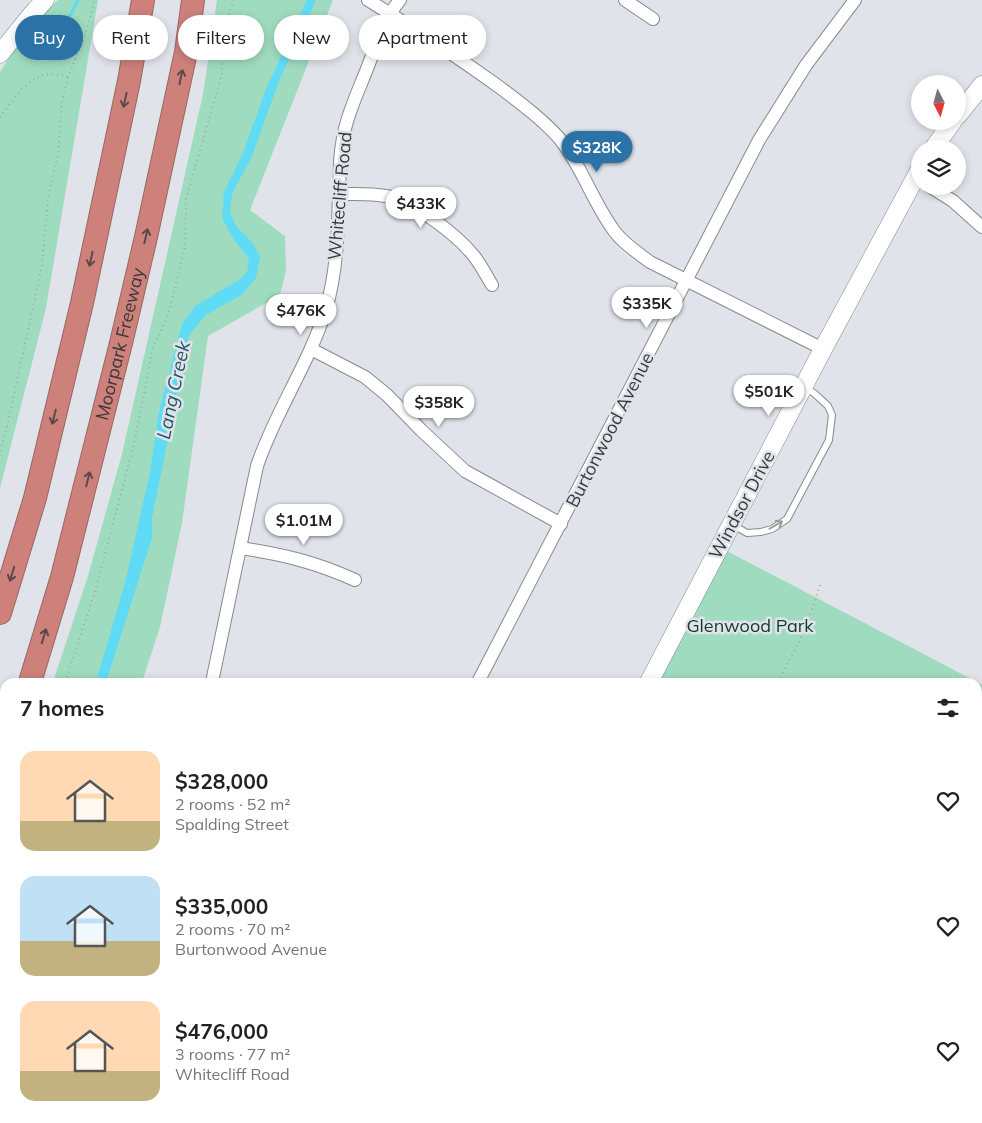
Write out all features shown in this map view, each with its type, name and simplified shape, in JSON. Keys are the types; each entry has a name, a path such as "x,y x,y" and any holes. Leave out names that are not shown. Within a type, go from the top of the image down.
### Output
{"highway":[{"path":"0,613 34,498 82,303 129,81 143,0"},
{"name":"Moorpark Freeway","path":"31,678 76,527 125,324 186,52 193,0"}],"street":[{"path":"0,54 45,0"},
{"path":"368,0 475,69 536,115 567,148 600,211 616,234 650,262 823,349"},
{"name":"Whitecliff Road","path":"213,678 257,466 264,445 312,349 326,309 332,283 336,250 342,143 346,124 382,31 400,0"},
{"path":"625,0 653,19"},
{"name":"Burtonwood Avenue","path":"480,678 759,140 806,66 855,0"},
{"path":"966,105 982,86"},
{"path":"339,194 387,196 410,205 440,225 467,248 475,257 492,286"},
{"name":"Windsor Drive","path":"651,678 823,349 912,195"},
{"path":"944,195 982,227"},
{"path":"312,349 340,362 372,383 387,395 465,471 561,524"},
{"path":"241,548 281,554 308,561 356,580"}],"lane":[{"path":"732,524 747,533 772,529 787,519 829,440 832,415 828,406 804,386"}],"path":[{"path":"0,451 42,266 48,197 58,155 62,101 68,77 83,41 94,0"},
{"path":"67,678 95,592 135,440 153,348 167,318 185,248 186,200 222,74 222,54 230,9 234,0"},
{"path":"0,117 22,90 41,76 52,74 68,77"},
{"path":"780,678 806,628 820,585"}],"green space":[{"path":"58,0 98,0 95,15 93,15 93,30 46,308 0,488 0,72 15,49 15,60 83,60 83,15 43,15"},
{"path":"217,0 333,0 327,15 274,15 274,60 309,60 250,210 285,236 286,271 280,295 208,336 182,523 160,627 143,678 54,678 88,576 122,454 203,94 208,60 264,60 264,15 215,15"},
{"name":"Glenwood Park","path":"727,551 969,678 661,678"}],"water":[{"path":"307,0 316,0 309,15 300,15"},
{"name":"Lang Creek","path":"279,60 289,60 252,156 232,194 230,213 236,226 251,241 260,256 256,278 243,294 206,315 189,335 152,518 152,538 107,678 97,678 125,583 150,472 159,412 182,324 195,306 239,280 247,272 249,259 233,238 222,218 224,192 243,153 266,89"}],"waterway":[{"path":"70,15 78,0"}]}
